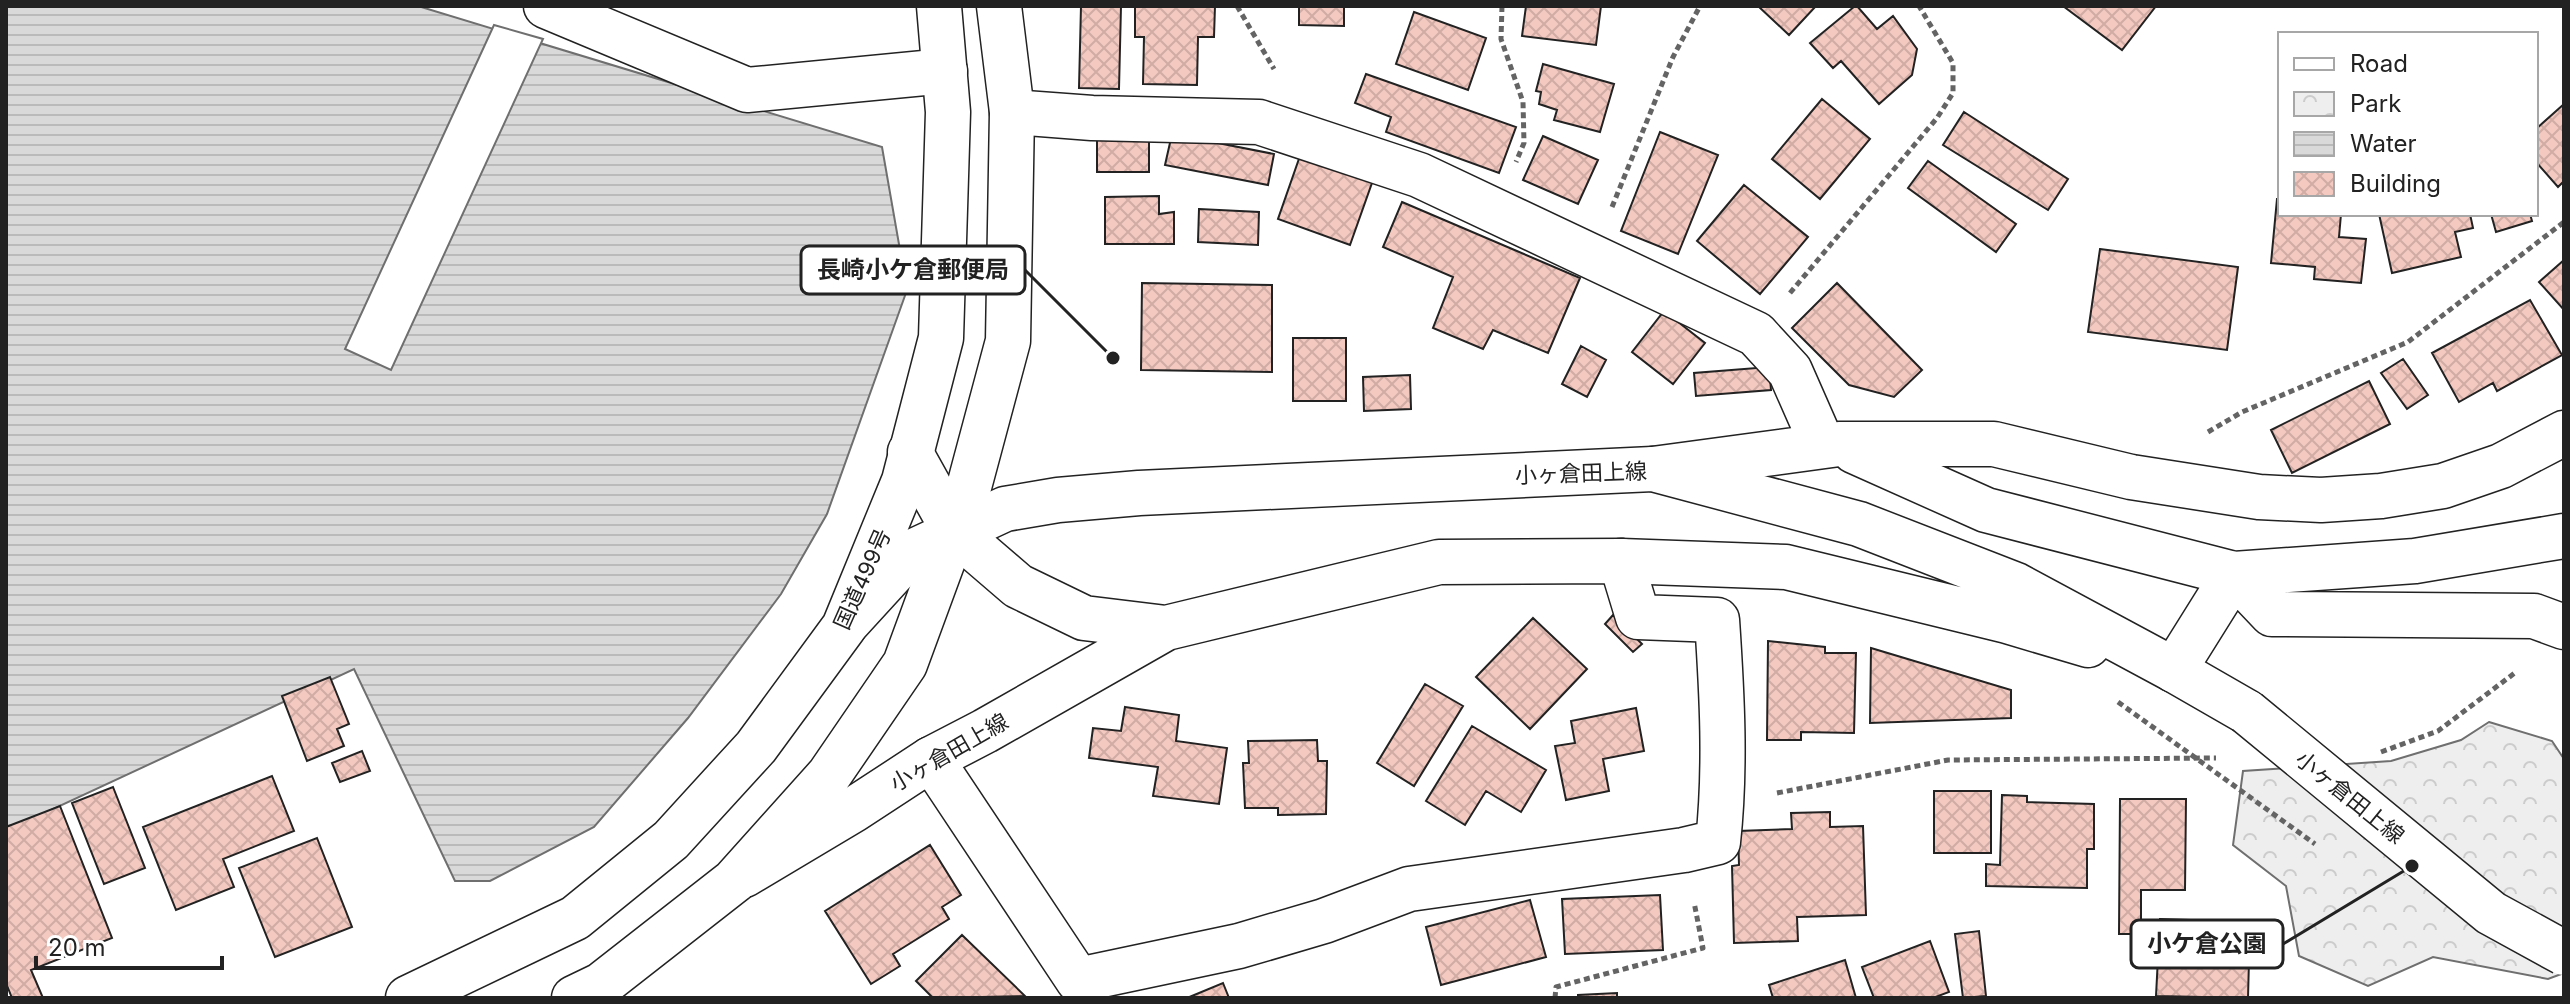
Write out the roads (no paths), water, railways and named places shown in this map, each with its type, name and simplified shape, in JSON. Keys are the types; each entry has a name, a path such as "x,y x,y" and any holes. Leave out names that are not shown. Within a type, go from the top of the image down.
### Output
{"main road":[{"path":"546,6 747,90 945,71"},
{"name":"国道499号","path":"408,998 575,918 671,840 756,747 844,627 904,481 941,338 948,112 939,6"},
{"path":"574,998 601,985 734,881 829,775 905,664 966,498 1008,341 1012,112 999,6"},
{"path":"1012,112 1092,118 1259,122 1419,175 1756,334 1790,371 1831,445 1986,510 2234,574 2415,561 2564,536"},
{"path":"1653,469 1831,445 1994,444 2131,477 2259,497 2321,500 2381,496 2443,486 2501,466 2564,433"},
{"name":"小ヶ倉田上線","path":"910,452 954,531 1018,586 1084,618 1166,628"},
{"name":"小ヶ倉田上線","path":"844,627 912,552 1005,509 1058,500 1139,493 1653,469 1859,524 2016,585 2247,712 2491,913 2564,953"},
{"path":"931,759 1078,980 1239,946 1324,921 1409,889 1684,850 1718,842 1724,717 1717,620 1638,617 1621,561"},
{"name":"小ヶ倉田上線","path":"734,881 931,759 1166,628 1439,562 1621,561 1786,567 2007,621 2174,670"},
{"path":"2234,574 2272,614 2534,616 2564,627"},
{"path":"2174,670 2234,574"}],"water":[{"path":"6,6 418,6 882,147 907,290 827,514 781,594 688,718 594,827 490,881 455,881 354,669 6,831"}],"place":[{"name":"長崎小ケ倉郵便局","path":"1113,358"},
{"name":"小ケ倉公園","path":"2412,866"}]}
